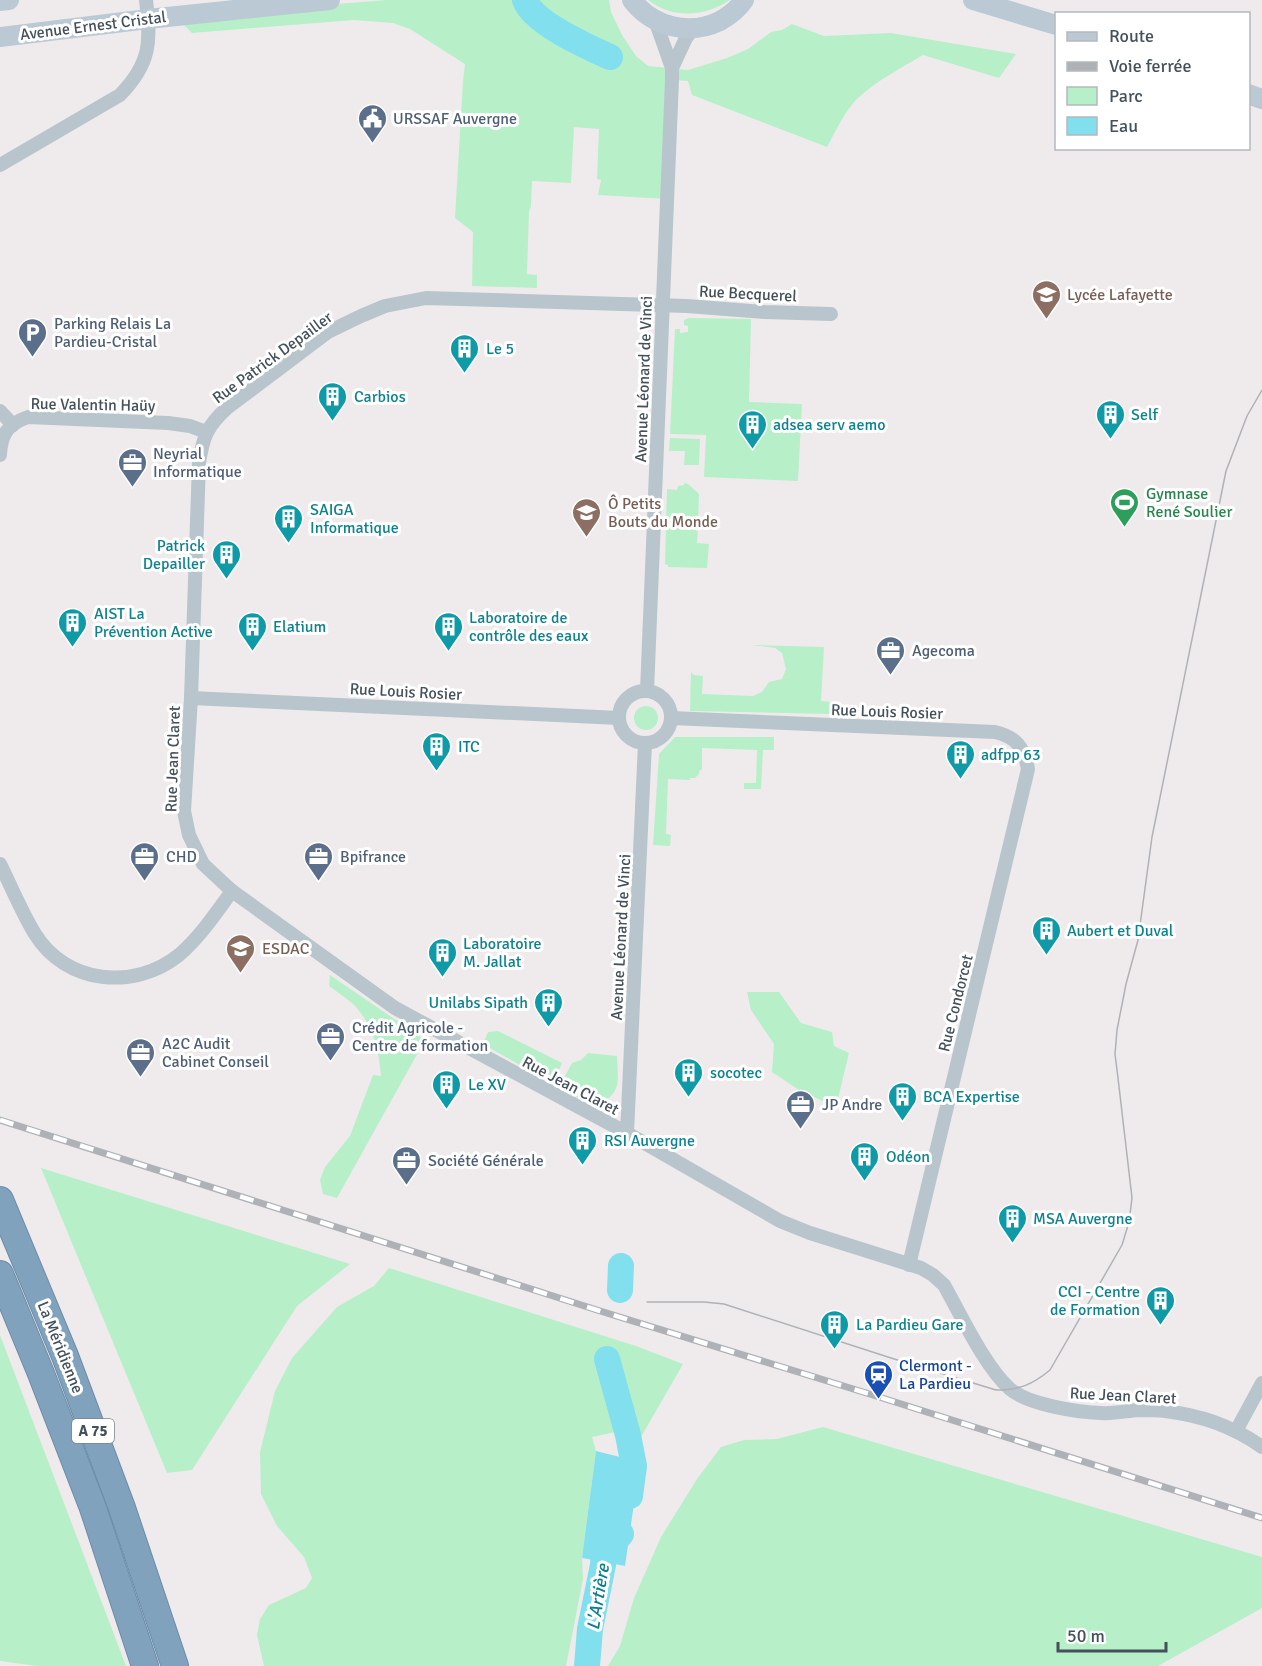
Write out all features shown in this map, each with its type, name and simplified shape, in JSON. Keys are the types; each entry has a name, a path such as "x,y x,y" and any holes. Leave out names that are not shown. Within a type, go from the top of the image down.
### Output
{"highway":[{"name":"La Méridienne","path":"0,1200 65,1356 176,1666"},
{"name":"La Méridienne","path":"0,1274 93,1509 145,1666"}],"main road":[{"path":"0,1 9,0"},
{"name":"Avenue Ernest Cristal","path":"0,37 147,9 330,0"},
{"path":"632,0 639,9 655,20 673,27 693,28 711,25 727,17 744,0"},
{"path":"973,0 1055,25"}],"street":[{"path":"0,165 120,95 132,82 146,59 147,9"},
{"name":"Avenue Léonard de Vinci","path":"647,691 672,68 655,20"},
{"name":"Avenue Léonard de Vinci","path":"672,68 693,28"},
{"name":"Rue Patrick Depailler","path":"191,698 201,446 206,432 215,419 228,408 328,332 385,306 426,298 663,306"},
{"name":"Rue Becquerel","path":"663,306 831,314"},
{"path":"0,411 13,425"},
{"name":"Rue Valentin Haüy","path":"0,455 4,434 17,421 28,417 168,423 190,426 206,432"},
{"path":"647,691 665,700 670,708 671,718 669,728 663,736 645,743 627,736 620,718 621,709 631,696 647,691"},
{"name":"Rue Louis Rosier","path":"191,698 620,718"},
{"name":"Rue Jean Claret","path":"191,698 184,811 189,835 203,864 232,891 395,1008 627,1133 780,1221 830,1240 921,1268 933,1275 944,1286 994,1370 1012,1390 1027,1398 1068,1410 1103,1414 1138,1410 1197,1416 1236,1431 1262,1447"},
{"name":"Rue Louis Rosier","path":"671,718 994,732 1012,739 1022,750"},
{"name":"Avenue Léonard de Vinci","path":"627,1133 645,743"},
{"name":"Rue Condorcet","path":"909,1265 1028,769 1022,750"},
{"path":"0,864 35,934 51,953 72,967 94,977 121,978 142,974 164,965 179,955 195,938 232,891"},
{"path":"1236,1431 1262,1383"}],"green space":[{"path":"387,0 609,0 611,12 622,35 636,56 648,66 688,70 748,49 771,32 782,30 792,24 824,36 891,33 1016,54 999,78 923,55 864,92 852,104 827,147 692,95 688,81 672,80 667,199 598,195 601,180 597,179 599,129 574,127 571,183 532,181 527,274 537,275 537,288 472,286 473,232 455,218 465,64 410,29 393,23 354,20 192,33 178,19 148,19"},
{"path":"648,0 730,0 710,10 689,14 667,10"},
{"path":"689,318 751,319 749,402 802,404 798,481 704,477 706,435 670,434 675,329 680,329 680,333 688,332 688,326 684,325 684,320"},
{"path":"670,438 700,439 699,465 684,465 685,451 669,451"},
{"path":"684,483 699,494 697,543 709,544 707,568 668,567 665,564 667,489 677,490 678,486"},
{"path":"752,645 824,647 821,701 832,702 831,714 690,711 691,672 694,675 703,676 702,694 753,696 762,692 769,682 782,679 786,669 782,653 775,648"},
{"path":"646,706 651,707 657,713 657,723 651,729 646,730 641,729 635,723 634,718 635,713 641,707"},
{"path":"675,737 774,737 774,750 763,750 761,789 744,789 744,783 756,783 757,750 702,748 702,770 695,778 690,778 690,780 668,779 666,834 671,835 670,846 653,845 659,754"},
{"path":"330,975 425,1040 337,1198 323,1194 320,1180 325,1167 350,1136 373,1075 381,1076 376,1046 365,1019 352,1003 329,986"},
{"path":"747,992 779,992 801,1023 832,1032 834,1046 849,1053 836,1107 799,1090 772,1072 774,1044 751,1010"},
{"path":"498,1031 562,1063 553,1084 483,1044 488,1032"},
{"path":"588,1053 617,1056 616,1089 610,1097 597,1103 584,1100 560,1085 572,1063 581,1060"},
{"path":"41,1168 350,1264 297,1306 192,1470 167,1473"},
{"path":"389,1268 636,1346 683,1364 641,1437 620,1431 592,1437 596,1451 582,1558 583,1579 566,1666 264,1666 257,1635 260,1619 269,1605 306,1588 312,1578 304,1557 277,1526 261,1494 260,1452 275,1391 292,1358 337,1307 374,1286"},
{"path":"0,1335 126,1666 37,1666 0,1661"},
{"path":"823,1427 1262,1557 1262,1608 1158,1666 608,1666 620,1646 634,1598 661,1537 697,1479 721,1447 744,1440 777,1439"}],"water":[{"path":"596,1451 640,1462 625,1566 582,1558"}],"waterway":[{"name":"L'Artière","path":"525,0 530,9 550,26 610,57"},
{"name":"L'Artière","path":"620,1290 621,1266"},
{"name":"L'Artière","path":"607,1359 634,1466 630,1496"},
{"name":"L'Artière","path":"587,1666 590,1629 604,1553 621,1534"}],"tram line":[{"path":"647,1302 724,1304 996,1390 1025,1386 1050,1370 1122,1245 1129,1222 1132,1198 1115,1054 1117,1030 1138,940 1152,837 1226,471 1247,416 1262,390"}],"railway":[{"path":"0,1120 1262,1518"}],"place":[{"name":"URSSAF Auvergne","path":"372,144"},
{"name":"Lycée Lafayette","path":"1046,320"},
{"name":"Parking Relais La Pardieu-Cristal","path":"33,358"},
{"name":"Le 5","path":"465,374"},
{"name":"Carbios","path":"333,422"},
{"name":"Self","path":"1110,440"},
{"name":"adsea serv aemo","path":"752,450"},
{"name":"Neyrial Informatique","path":"132,488"},
{"name":"Gymnase René Soulier","path":"1125,528"},
{"name":"Ô Petits Bouts du Monde","path":"587,538"},
{"name":"SAIGA Informatique","path":"289,544"},
{"name":"Patrick Depailler","path":"226,580"},
{"name":"AIST La Prévention Active","path":"73,648"},
{"name":"Elatium","path":"252,652"},
{"name":"Laboratoire de contrôle des eaux","path":"448,652"},
{"name":"Agecoma","path":"891,676"},
{"name":"ITC","path":"437,772"},
{"name":"adfpp 63","path":"960,780"},
{"name":"CHD","path":"145,882"},
{"name":"Bpifrance","path":"319,882"},
{"name":"Aubert et Duval","path":"1046,956"},
{"name":"ESDAC","path":"241,974"},
{"name":"Laboratoire M. Jallat","path":"442,978"},
{"name":"Unilabs Sipath","path":"549,1028"},
{"name":"Crédit Agricole - Centre de formation","path":"331,1062"},
{"name":"A2C Audit Cabinet Conseil","path":"141,1078"},
{"name":"socotec","path":"689,1098"},
{"name":"Le XV","path":"447,1110"},
{"name":"BCA Expertise","path":"902,1122"},
{"name":"JP Andre","path":"801,1130"},
{"name":"RSI Auvergne","path":"583,1166"},
{"name":"Odéon","path":"865,1182"},
{"name":"Société Générale","path":"407,1186"},
{"name":"MSA Auvergne","path":"1012,1244"},
{"name":"CCI - Centre de Formation","path":"1161,1326"},
{"name":"La Pardieu Gare","path":"835,1350"},
{"name":"Clermont - La Pardieu","path":"878,1400"}]}
